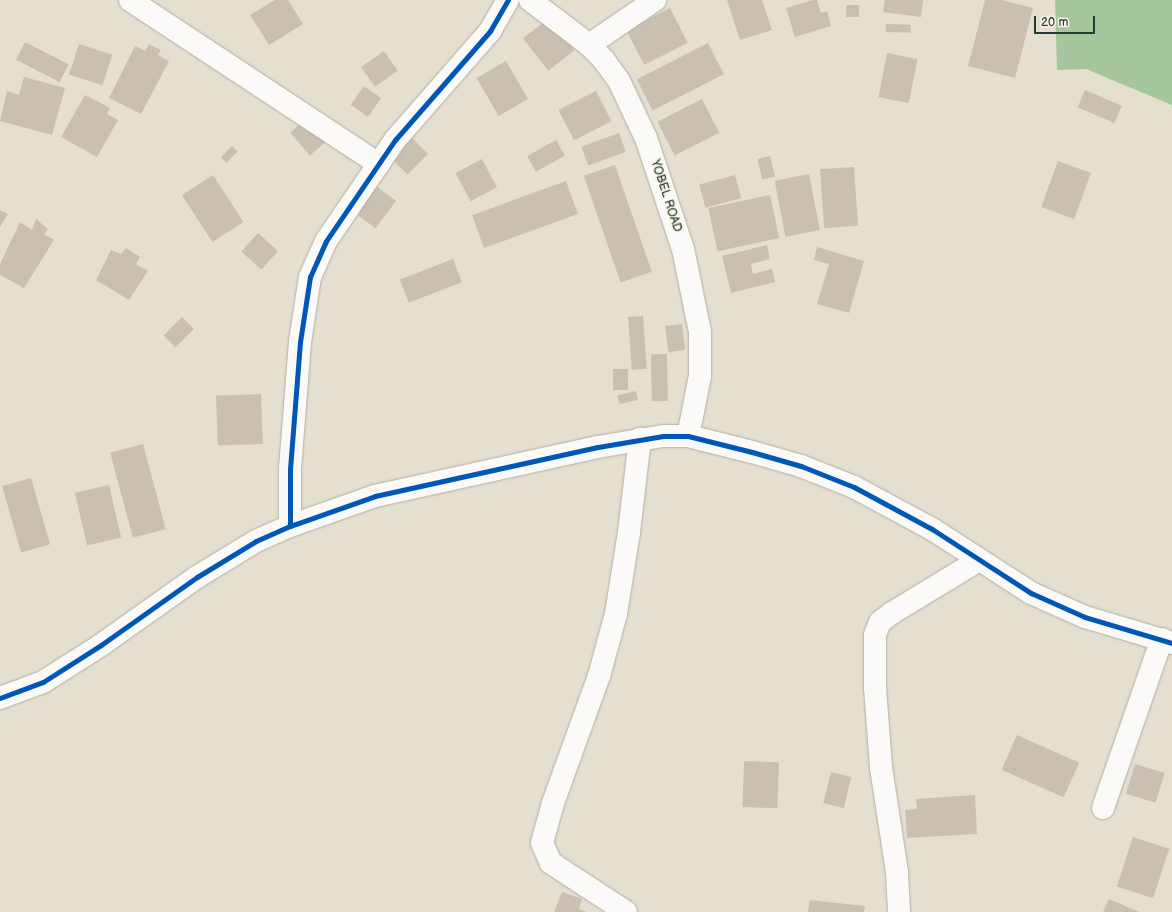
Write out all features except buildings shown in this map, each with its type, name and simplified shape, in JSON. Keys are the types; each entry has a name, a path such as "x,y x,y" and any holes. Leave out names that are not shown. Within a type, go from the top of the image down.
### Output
{"street":[{"path":"130,0 379,164"},
{"path":"290,526 290,469 300,342 310,277 326,241 395,140 490,31 508,0"},
{"name":"YOBEL ROAD","path":"530,0 589,44 619,81 646,138 683,249 700,332 700,376 688,436"},
{"path":"589,44 655,0"},
{"path":"0,698 43,682 101,645 197,577 256,541 290,526 375,496 640,439 688,436 801,466 854,487 914,518 1031,594 1085,617 1167,641 1103,808"},
{"path":"626,912 551,863 542,843 553,803 599,676 616,614 629,532 640,439"},
{"path":"899,912 897,872 881,767 875,688 875,635 880,622 892,613 979,560"}],"green space":[{"path":"1055,0 1172,0 1172,105 1086,69 1057,70"}],"cycle path":[{"path":"290,526 290,469 300,342 310,277 326,241 395,140 490,31 508,0"},
{"path":"0,698 43,682 101,645 197,577 256,541 290,526 375,496 598,447 663,436 688,436 752,452 801,466 854,487 932,529 1031,593 1085,617 1172,643"}]}
